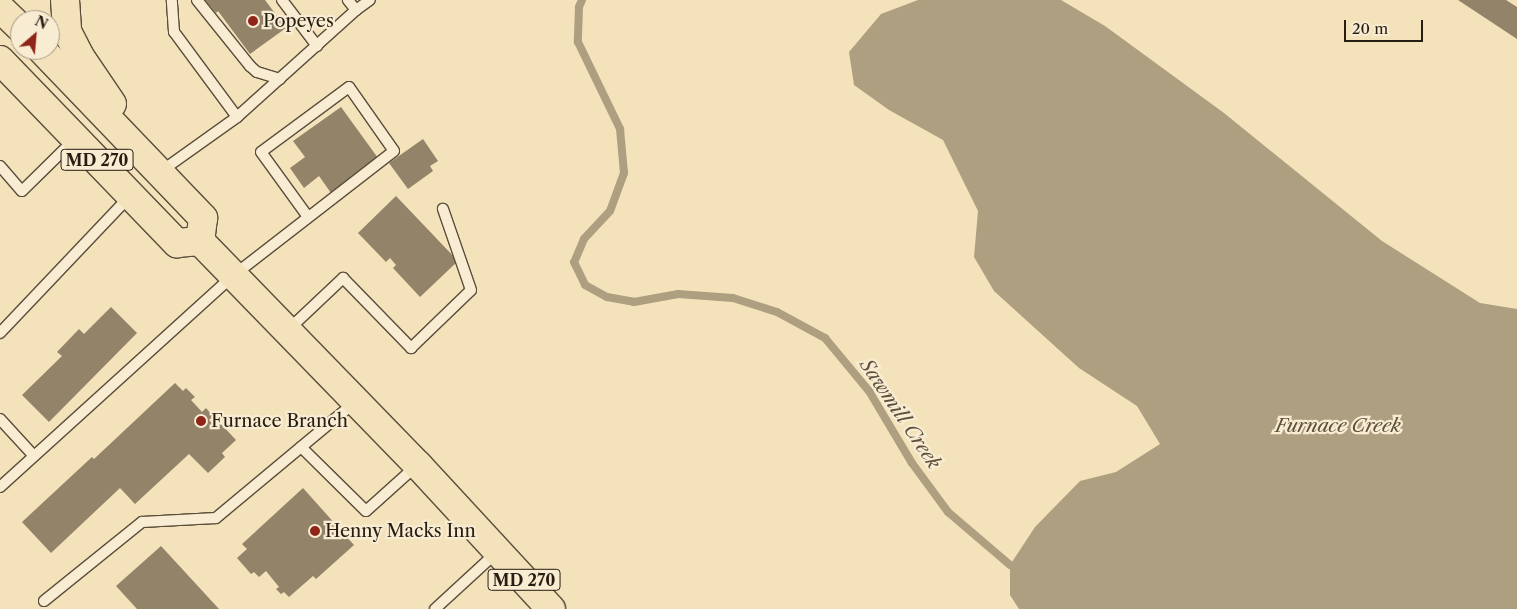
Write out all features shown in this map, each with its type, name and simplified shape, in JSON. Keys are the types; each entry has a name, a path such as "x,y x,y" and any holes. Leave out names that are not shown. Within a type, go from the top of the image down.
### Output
{"main road":[{"path":"65,0 67,31 79,55 159,173"},
{"path":"0,8 10,18"},
{"name":"MD 270","path":"52,60 203,218 200,241"},
{"name":"MD 270","path":"3,69 76,138 177,242 200,241 418,465 551,609"}],"lane":[{"path":"172,0 174,32 237,118"},
{"path":"197,0 250,66 257,72 280,79"},
{"path":"282,0 317,46"},
{"path":"348,0 356,10"},
{"path":"159,173 237,118 356,10 370,0"},
{"path":"0,487 234,275 308,218 394,151 349,87 261,152 308,218"},
{"path":"0,166 22,191 76,138"},
{"path":"0,333 131,195"},
{"path":"287,331 343,278 411,348 471,290 443,209"},
{"path":"44,601 142,522 216,518 356,401"},
{"path":"0,419 34,456"},
{"path":"301,447 366,511 418,465"},
{"path":"435,609 498,551"}],"water":[{"name":"Furnace Creek","path":"918,0 1061,0 1105,26 1224,113 1382,241 1480,303 1517,309 1517,609 1019,609 1010,595 1010,565 1035,527 1080,481 1116,472 1160,444 1137,406 1079,368 994,291 974,257 978,211 943,140 889,110 854,85 849,52 881,14"}],"building":[{"name":"Popeyes","path":"205,0 265,0 286,28 250,54 218,11 216,13"},
{"path":"1458,0 1506,0 1517,7 1517,39"},
{"path":"341,107 378,158 331,193 319,176 304,188 290,168 305,157 293,141"},
{"path":"423,139 438,161 430,166 433,171 408,189 389,163"},
{"path":"396,196 458,261 420,297 393,268 396,265 390,258 386,262 358,233"},
{"path":"111,307 137,333 49,422 22,395 62,356 57,352 79,329 84,334"},
{"path":"175,383 183,391 186,388 195,397 191,400 202,412 206,408 213,416 209,420 215,426 219,422 236,440 222,453 225,457 208,473 189,454 135,504 120,488 51,553 22,522 92,457 94,459"},
{"path":"303,488 354,545 316,579 313,576 289,597 284,592 281,594 276,589 279,587 266,571 259,577 254,572 251,574 237,558 247,549 242,544"},
{"path":"161,546 219,609 137,609 116,586"}],"waterway":[{"name":"Sawmill Creek","path":"582,0 579,7 578,42 620,129 624,173 610,211 584,239 574,262 585,285 607,297 634,302 678,294 733,298 777,312 825,338 869,391 912,463 948,512 1010,565"}],"place":[{"name":"Popeyes","path":"253,21"},
{"name":"Furnace Branch","path":"201,421"},
{"name":"Henny Macks Inn","path":"315,531"}]}
